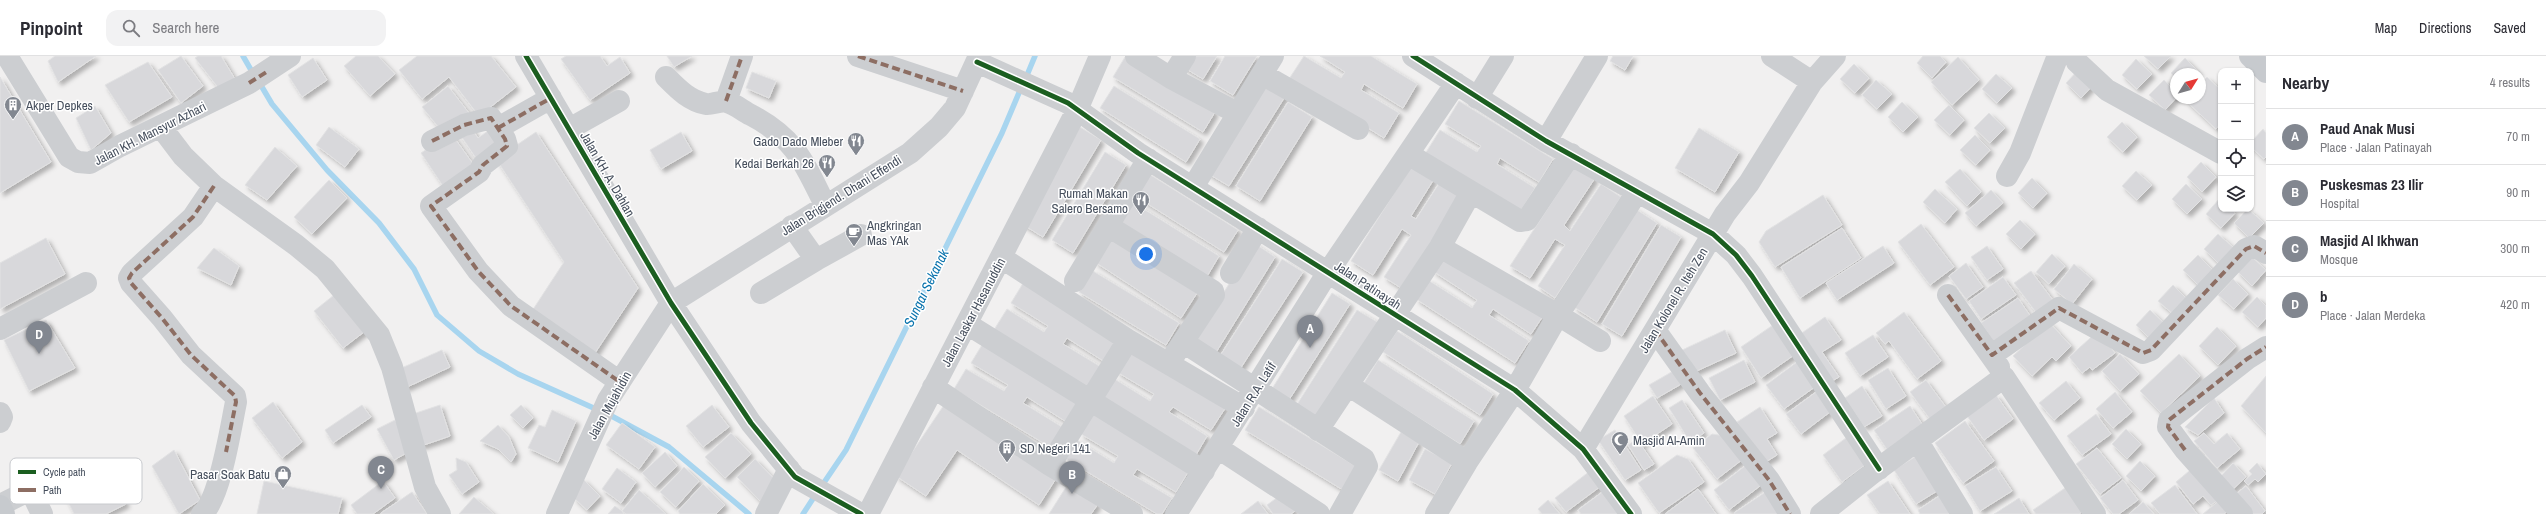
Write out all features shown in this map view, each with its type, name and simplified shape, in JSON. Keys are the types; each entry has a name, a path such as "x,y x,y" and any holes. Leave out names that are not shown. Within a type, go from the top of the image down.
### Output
{"main road":[{"path":"2250,56 2266,72"},
{"path":"0,505 4,514"}],"street":[{"name":"Jalan KH. Mansyur Azhari","path":"7,56 69,157 78,162 90,163 120,146 249,83 290,56"},
{"name":"Jalan KH. A. Dahlan","path":"526,56 671,303 750,423 792,473"},
{"path":"726,101 742,56"},
{"path":"858,56 963,91"},
{"name":"Jalan Laskar Hasanuddin","path":"855,511 933,387 967,324 1002,258 1073,106 1100,56"},
{"path":"1136,56 1171,78 1237,113"},
{"path":"1171,78 1185,56"},
{"path":"1413,56 1546,141 1713,234 1736,255 1752,276 1879,470"},
{"path":"1478,98 1503,56"},
{"path":"1546,141 1598,56"},
{"path":"1772,56 1812,82"},
{"name":"Jalan Kolonel R. Iteh Zen","path":"1583,449 1732,204 1749,183 1812,82 1835,56"},
{"path":"2007,176 2070,58 2107,90 2218,151"},
{"name":"Jalan Brigjend. Dhani Effendi","path":"671,303 910,153 951,113 963,91 984,63"},
{"name":"Jalan Patinayah","path":"984,63 1073,106 1148,159 1328,272 1393,315 1515,390 1583,449 1631,514"},
{"path":"1193,187 1267,65 1358,129"},
{"path":"666,77 680,92 696,100 706,104 726,101 773,126 792,144 825,205"},
{"name":"Jalan R.A. Latif","path":"1176,514 1257,389 1328,272 1456,83"},
{"path":"498,128 551,98"},
{"path":"569,129 619,101"},
{"path":"432,141 464,125 491,118 507,146 483,165 479,172 431,206 478,271 511,306 614,391"},
{"path":"161,127 183,156 214,186 296,245 325,269 379,335 392,367 425,487 440,514"},
{"path":"1408,154 1520,221 1524,221 1571,154"},
{"path":"1075,281 1148,159"},
{"path":"202,514 211,502 224,459 236,402 235,396 191,355 162,318 131,283 129,278 132,272 193,218 214,186"},
{"path":"1318,430 1393,315 1440,247 1471,192"},
{"path":"1436,514 1467,462 1515,390 1558,315 1637,192"},
{"path":"792,226 816,260"},
{"path":"1108,226 1213,291 1214,295 1168,362"},
{"path":"1231,273 1258,228"},
{"path":"761,293 861,235"},
{"path":"1992,355 2059,308 2143,353 2151,350 2246,248 2254,246 2266,252"},
{"path":"1440,247 1600,341"},
{"path":"1002,258 1128,340 1168,362 1244,408"},
{"path":"0,329 86,283"},
{"path":"1948,295 1992,355 2004,377 2095,514"},
{"name":"Jalan Mujahidin","path":"557,514 593,431 614,391 671,303"},
{"path":"967,324 1204,471"},
{"path":"1655,330 1700,393 1769,480 1790,514"},
{"path":"1050,464 1128,340"},
{"path":"1183,342 1364,459 1367,464 1340,514"},
{"path":"2242,514 2185,450 2168,427 2169,420 2247,359 2266,347"},
{"path":"1821,514 1917,440 2004,377"},
{"path":"1348,385 1467,462"},
{"path":"933,387 1050,464 1132,514"},
{"path":"0,413 2,417 0,422"},
{"path":"1917,440 1962,514"},
{"path":"1218,448 1319,514"},
{"path":"766,514 792,473 855,511"},
{"path":"0,505 10,500"},
{"path":"37,504 42,514"}],"building":[{"path":"55,56 96,56 58,82 48,61"},
{"path":"181,56 203,86 181,103 158,70"},
{"path":"198,56 221,56 235,79 220,90 195,58"},
{"path":"356,56 378,56 395,74 370,96 344,66"},
{"path":"417,56 491,56 516,87 479,116 449,77 422,99 399,70"},
{"path":"566,56 600,56 607,66 620,57 630,73 590,100 561,59"},
{"path":"667,56 692,56 674,67"},
{"path":"1189,56 1217,56 1203,79 1183,67"},
{"path":"1225,56 1257,56 1233,95 1210,81"},
{"path":"1304,56 1341,78 1345,72 1320,56 1371,56 1417,84 1403,108 1364,84 1361,90 1399,113 1384,138 1289,79"},
{"path":"1613,56 1633,56 1625,70 1610,61"},
{"path":"1923,56 1940,56 1946,62 1932,78 1917,63"},
{"path":"2144,56 2171,56 2158,69"},
{"path":"1125,57 1215,112 1203,132 1113,77"},
{"path":"1958,57 1979,80 1952,105 1931,82"},
{"path":"313,58 327,80 302,97 288,75"},
{"path":"2185,58 2195,68 2176,68"},
{"path":"2136,59 2152,74 2137,89 2122,75"},
{"path":"148,62 172,97 129,122 105,85"},
{"path":"1854,64 1869,78 1855,93 1840,79"},
{"path":"2080,68 2095,83 2081,98 2066,83"},
{"path":"752,72 776,81 769,98 746,88"},
{"path":"1996,74 2012,88 1997,103 1982,89"},
{"name":"Akper Depkes","path":"0,77 51,162 0,193"},
{"path":"2207,77 2218,87 2218,127 2216,129 2189,104 2206,104"},
{"path":"1876,80 1892,94 1877,109 1862,95"},
{"path":"2164,80 2170,86 2170,104 2165,110 2149,95"},
{"path":"1264,81 1286,95 1229,186 1207,173"},
{"path":"448,86 469,113 444,134 422,107"},
{"path":"1114,86 1200,139 1186,162 1100,108"},
{"path":"1459,101 1553,159 1539,182 1500,158 1497,164 1535,188 1520,212 1425,154 1440,130 1477,152 1481,146 1445,124"},
{"path":"1288,102 1312,117 1260,201 1236,186"},
{"path":"1902,102 1918,117 1903,132 1888,117"},
{"path":"1949,105 1964,120 1950,135 1934,120"},
{"path":"95,106 111,133 91,150 76,118"},
{"path":"1989,113 2005,128 1990,143 1974,128"},
{"path":"2122,122 2137,137 2123,152 2107,137"},
{"path":"469,125 478,138 492,128 503,144 478,161 459,133"},
{"path":"329,127 359,149 345,167 316,145"},
{"path":"1080,127 1101,140 1043,237 1022,224"},
{"path":"1699,128 1739,152 1715,192 1675,168"},
{"path":"2263,129 2266,133 2266,157 2264,159 2254,150 2254,139"},
{"path":"536,132 638,288 593,356 530,314 564,262 496,159"},
{"path":"681,132 692,151 661,169 650,150"},
{"path":"451,133 476,168 445,189 421,153"},
{"path":"1975,135 1990,150 1976,165 1960,150"},
{"path":"275,147 297,166 267,200 245,185"},
{"path":"1105,152 1126,165 1073,253 1052,240"},
{"path":"2201,162 2216,177 2202,192 2187,177"},
{"path":"1412,165 1434,179 1411,216 1416,219 1440,182 1463,196 1404,290 1384,277 1411,235 1402,229 1373,275 1351,261"},
{"path":"1576,165 1595,178 1564,225 1570,231 1601,184 1621,197 1555,298 1538,286 1565,245 1555,239 1530,278 1510,266"},
{"path":"1960,169 1981,192 1967,206 1945,182"},
{"path":"2136,171 2152,185 2137,200 2122,186"},
{"path":"1146,172 1238,230 1224,252 1132,194"},
{"path":"2032,178 2047,193 2033,208 2018,193"},
{"path":"329,180 347,198 312,234 294,217"},
{"path":"2186,184 2202,199 2187,214 2172,199"},
{"path":"1935,189 1957,209 1945,223 1923,202"},
{"path":"1991,190 2003,203 1976,226 1965,213"},
{"path":"1823,195 1842,225 1775,267 1759,242 1766,231"},
{"path":"1129,200 1219,256 1206,278 1115,223"},
{"path":"2218,200 2218,212 2235,213 2221,228 2206,214"},
{"path":"1634,208 1657,223 1597,322 1574,307"},
{"path":"2245,212 2251,212 2264,223 2249,238 2234,223"},
{"path":"2020,220 2035,234 2021,249 2006,234"},
{"path":"1921,224 1954,267 1930,285 1898,242"},
{"path":"1661,225 1681,237 1622,336 1602,324"},
{"path":"1842,228 1861,258 1800,298 1781,267"},
{"path":"2218,234 2234,248 2219,264 2204,249"},
{"path":"46,238 65,274 0,309 0,263"},
{"path":"1111,238 1197,293 1181,318 1095,262"},
{"path":"1254,243 1275,257 1215,354 1194,341"},
{"path":"1883,246 1894,263 1837,300 1826,283"},
{"path":"1987,246 2003,269 1987,280 1971,257"},
{"path":"214,248 239,266 231,285 197,268"},
{"path":"1445,253 1543,316 1531,334 1493,309 1489,315 1529,341 1515,363 1416,299 1428,280 1472,308 1477,300 1433,271"},
{"path":"2052,254 2065,266 2049,284 2036,272"},
{"path":"2198,255 2213,270 2198,285 2183,270"},
{"path":"2251,256 2266,270 2252,286 2237,271"},
{"path":"1282,259 1303,272 1240,369 1220,356"},
{"path":"1966,263 1983,287 1966,299 1949,276"},
{"path":"2074,264 2092,279 2072,304 2054,289"},
{"path":"1093,271 1179,323 1166,345 1079,292"},
{"path":"2031,271 2055,303 2038,315 2014,283"},
{"path":"2003,277 2016,295 1981,319 1969,301"},
{"path":"2233,279 2248,294 2234,309 2218,295"},
{"path":"1025,280 1120,338 1105,362 1067,338 1063,344 1101,367 1087,392 992,333 1007,309 1044,332 1048,326 1011,303"},
{"path":"2173,285 2188,300 2174,315 2158,301"},
{"path":"339,291 368,329 343,348 314,311"},
{"path":"1332,293 1350,304 1287,403 1270,392"},
{"path":"2257,297 2266,306 2266,318 2258,327 2242,312"},
{"path":"2018,298 2031,317 1994,342 1981,323"},
{"path":"1357,310 1379,323 1318,420 1296,406"},
{"path":"2150,310 2166,325 2151,340 2136,325"},
{"path":"1904,312 1941,361 1917,379 1889,341 1885,344 1876,333"},
{"path":"1825,317 1841,340 1822,352 1839,377 1827,384 1796,337"},
{"path":"46,320 75,368 29,391 4,340"},
{"path":"2049,322 2071,346 2056,361 2052,357 2032,376 2013,356"},
{"path":"1776,323 1797,353 1761,378 1741,347"},
{"path":"2217,327 2236,346 2218,365 2199,346"},
{"path":"1725,330 1736,353 1690,374 1680,351"},
{"path":"1397,331 1493,394 1480,415 1383,352"},
{"path":"2098,331 2115,353 2092,370 2090,367 2082,373 2069,357"},
{"path":"1873,335 1888,357 1860,376 1845,353"},
{"path":"985,340 1080,398 1065,421 1027,397 1023,403 1062,427 1050,447 954,389 966,369 1004,391 1008,385 971,363"},
{"path":"1131,349 1226,407 1211,430 1173,407 1169,412 1207,436 1193,460 1098,402 1113,378 1150,401 1154,394 1117,372"},
{"path":"442,350 450,367 405,388 397,370"},
{"path":"2120,354 2139,374 2120,391 2102,371"},
{"path":"2179,354 2200,376 2161,413 2140,391"},
{"path":"1801,359 1819,384 1784,409 1766,385"},
{"path":"1378,360 1474,421 1460,444 1364,383"},
{"path":"1744,360 1755,382 1720,400 1709,378"},
{"path":"1888,368 1906,396 1886,409 1868,380"},
{"path":"1675,370 1683,383 1657,398 1649,385"},
{"path":"2266,376 2266,433 2241,406"},
{"path":"1926,380 1951,414 1935,426 1910,392"},
{"path":"2066,381 2080,398 2054,420 2039,403"},
{"path":"1862,386 1882,416 1864,427 1845,398"},
{"path":"1816,392 1830,412 1801,434 1786,414"},
{"path":"2115,392 2132,412 2113,428 2096,409"},
{"path":"1996,395 2013,419 1984,440 1967,416"},
{"path":"1653,396 1672,424 1642,444 1624,416"},
{"path":"2214,398 2224,413 2198,435 2185,427"},
{"path":"1682,400 1704,433 1690,442 1669,408"},
{"path":"273,402 302,442 282,458 252,418"},
{"name":"SD Negeri 141","path":"946,402 1057,477 1039,505 957,450 926,496 896,476"},
{"path":"362,405 371,417 333,443 325,430"},
{"path":"440,405 450,436 421,446 410,415"},
{"path":"521,405 533,418 523,428 510,415"},
{"path":"712,405 729,427 703,447 686,426"},
{"path":"1910,406 1924,427 1888,451 1874,430"},
{"path":"1259,407 1357,467 1343,490 1245,430"},
{"path":"1760,407 1777,433 1767,439 1777,455 1764,463 1737,422"},
{"path":"552,410 576,421 558,462 528,448 539,425 545,427"},
{"path":"1095,411 1190,469 1176,492 1137,469 1133,475 1172,498 1162,514 1157,514 1066,459 1077,440 1114,463 1118,456 1081,434"},
{"path":"2096,414 2111,434 2082,455 2067,436"},
{"path":"395,420 412,450 394,460 377,429"},
{"path":"1965,421 1994,461 1963,483 1935,443"},
{"path":"622,423 655,447 639,469 606,445"},
{"path":"498,425 509,437 516,454 511,462 498,449 480,441"},
{"path":"2126,429 2141,444 2127,459 2112,444"},
{"name":"Masjid Al-Amin","path":"1615,430 1641,470 1625,480 1598,440"},
{"path":"1401,432 1419,442 1398,481 1379,470"},
{"path":"731,433 751,454 725,478 705,457"},
{"path":"2204,433 2214,444 2227,433 2240,449 2217,468 2194,441"},
{"path":"1712,434 1732,437 1747,456 1717,479 1693,448"},
{"path":"1850,435 1869,462 1842,482 1823,455"},
{"path":"1637,439 1654,464 1644,470 1628,445"},
{"path":"2097,448 2121,478 2100,494 2076,464"},
{"path":"1425,449 1452,463 1435,494 1409,480"},
{"path":"174,450 200,500 179,514 152,466"},
{"path":"665,452 677,466 655,487 642,473"},
{"path":"1921,453 1942,488 1916,504 1894,470"},
{"path":"1677,455 1688,459 1704,482 1659,513 1638,483"},
{"path":"456,458 466,462 479,482 462,494 449,475 457,470"},
{"path":"755,459 779,484 761,502 737,477"},
{"path":"2140,461 2155,476 2141,491 2126,476"},
{"path":"1750,462 1765,482 1729,510 1714,490"},
{"path":"2233,463 2246,477 2232,490 2219,478"},
{"path":"2257,463 2266,474 2258,482 2255,479 2248,485 2244,481 2252,474 2249,471"},
{"path":"2195,466 2221,498 2211,505 2203,496 2193,504 2176,482"},
{"path":"684,467 699,481 676,507 660,492"},
{"path":"1996,467 2012,491 1980,511 1965,486"},
{"path":"617,468 636,482 621,503 602,489"},
{"path":"1590,471 1601,486 1566,512 1555,498"},
{"path":"583,479 600,496 587,510 574,498"},
{"path":"2123,480 2138,500 2119,514 2113,514 2100,498"},
{"name":"Pasar Soak Batu","path":"264,481 342,498 338,514 257,514"},
{"path":"383,481 395,498 373,514 357,514 351,505"},
{"path":"1888,481 1910,514 1880,514 1867,495"},
{"path":"703,484 725,505 716,514 680,514 678,511"},
{"path":"1068,484 1098,504 1091,514 1049,514"},
{"path":"2175,485 2197,514 2160,514 2151,503"},
{"path":"2068,486 2085,510 2079,514 2036,514 2033,510"},
{"path":"2246,486 2265,511 2262,514 2252,514 2236,494"},
{"path":"1698,489 1716,514 1665,514"},
{"path":"639,490 666,514 626,514 622,511"},
{"path":"1605,490 1622,514 1581,514 1578,510"},
{"path":"1767,491 1782,514 1734,513"},
{"path":"412,492 427,514 381,514 381,513"},
{"path":"1945,492 1949,514 1920,514 1918,510"},
{"path":"1282,494 1295,511 1291,514 1273,514 1267,505"},
{"path":"474,497 494,514 459,514"},
{"path":"2019,498 2029,514 1994,514"},
{"path":"2222,498 2230,509 2224,514 2203,514"},
{"path":"1548,500 1560,514 1542,514 1538,509"},
{"path":"1258,501 1268,514 1241,514"},
{"path":"2143,502 2154,514 2129,514"},
{"path":"69,504 126,504 106,514 74,514"},
{"path":"615,506 622,511 624,514 608,514"}],"waterway":[{"path":"243,56 254,75"},
{"name":"Sungai Sekanak","path":"1025,80 1035,56"},
{"path":"259,82 272,104 327,170 379,223 414,269 437,315 479,351 518,374 598,410"},
{"name":"Sungai Sekanak","path":"821,487 846,450 1002,133 1021,88"},
{"path":"606,413 669,447 749,514"},
{"name":"Sungai Sekanak","path":"803,514 816,494"}],"marked path":[{"path":"726,101 742,56"},
{"path":"858,56 963,91"},
{"path":"249,83 268,71"},
{"path":"498,128 551,98"},
{"path":"432,141 464,125 491,118 505,139 507,146 483,165 479,172 431,206 478,271 511,306 620,382"},
{"path":"214,186 193,217 132,273 129,278 131,283 162,318 191,355 235,396 236,402 226,452"},
{"path":"1948,295 1992,355 2059,308 2143,353 2151,350 2246,249 2254,246 2266,253"},
{"path":"1655,330 1700,393 1769,480 1790,514"},
{"path":"2185,450 2168,427 2169,420 2247,359 2266,347"}],"cycle path":[{"path":"526,56 671,303 751,423 795,477 861,514"},
{"path":"1413,56 1546,141 1713,234 1736,255 1752,276 1879,469"},
{"path":"977,62 1068,103 1138,153 1515,390 1583,449 1631,514"}],"place":[{"name":"Akper Depkes","path":"13,120"},
{"name":"Gado Dado Mleber","path":"856,156"},
{"name":"Kedai Berkah 26","path":"827,178"},
{"name":"Rumah Makan Salero Bersamo","path":"1141,215"},
{"name":"Angkringan Mas YAk","path":"854,247"},
{"name":"Paud Anak Musi","path":"1310,348"},
{"name":"b","path":"39,354"},
{"name":"Masjid Al-Amin","path":"1620,455"},
{"name":"SD Negeri 141","path":"1007,463"},
{"name":"Pasar Soak Batu","path":"283,489"},
{"name":"Masjid Al Ikhwan","path":"381,489"},
{"name":"Puskesmas 23 Ilir","path":"1072,494"}]}
